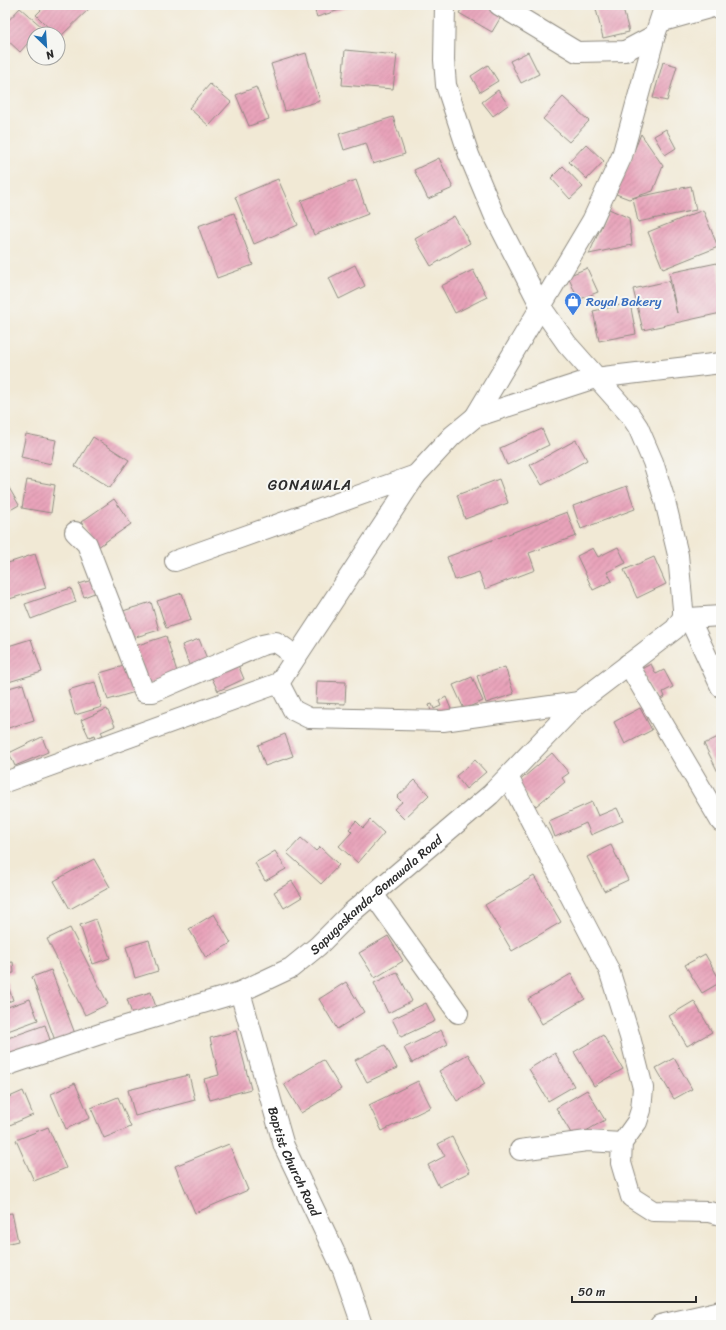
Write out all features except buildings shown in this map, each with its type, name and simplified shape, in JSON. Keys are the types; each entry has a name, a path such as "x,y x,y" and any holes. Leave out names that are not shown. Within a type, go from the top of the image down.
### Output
{"street":[{"path":"445,5 444,74 454,111 469,155 495,217 541,307 567,344 638,427 653,462 665,501 678,555 686,617 721,687"},
{"path":"499,5 577,52 625,51 660,21 720,5"},
{"path":"5,782 279,683 293,659 416,475 452,436 475,417 592,221 622,156 660,21"},
{"path":"475,417 595,378 721,363"},
{"path":"175,560 416,475"},
{"path":"75,532 87,544 144,692 153,692 262,645 276,642 286,650 293,659"},
{"path":"686,617 721,616"},
{"name":"Sapugaskanda-Gonawala Road","path":"5,1066 112,1030 240,992 275,977 306,957 351,913 490,794 579,702 671,632 686,617"},
{"path":"628,664 721,822"},
{"path":"279,683 293,710 309,718 443,722 579,702"},
{"path":"508,777 609,970 630,1037 643,1088 641,1110 637,1122 622,1143 621,1163 631,1197 653,1211 709,1212 721,1215"},
{"path":"373,894 458,1013"},
{"name":"Baptist Church Road","path":"240,992 284,1146 343,1270 362,1325"},
{"path":"520,1150 587,1141 622,1143"},
{"path":"660,1325 721,1311"}],"place":[{"name":"Royal Bakery","path":"573,316"}],"district":[{"name":"GONAWALA","path":"310,485"}]}
